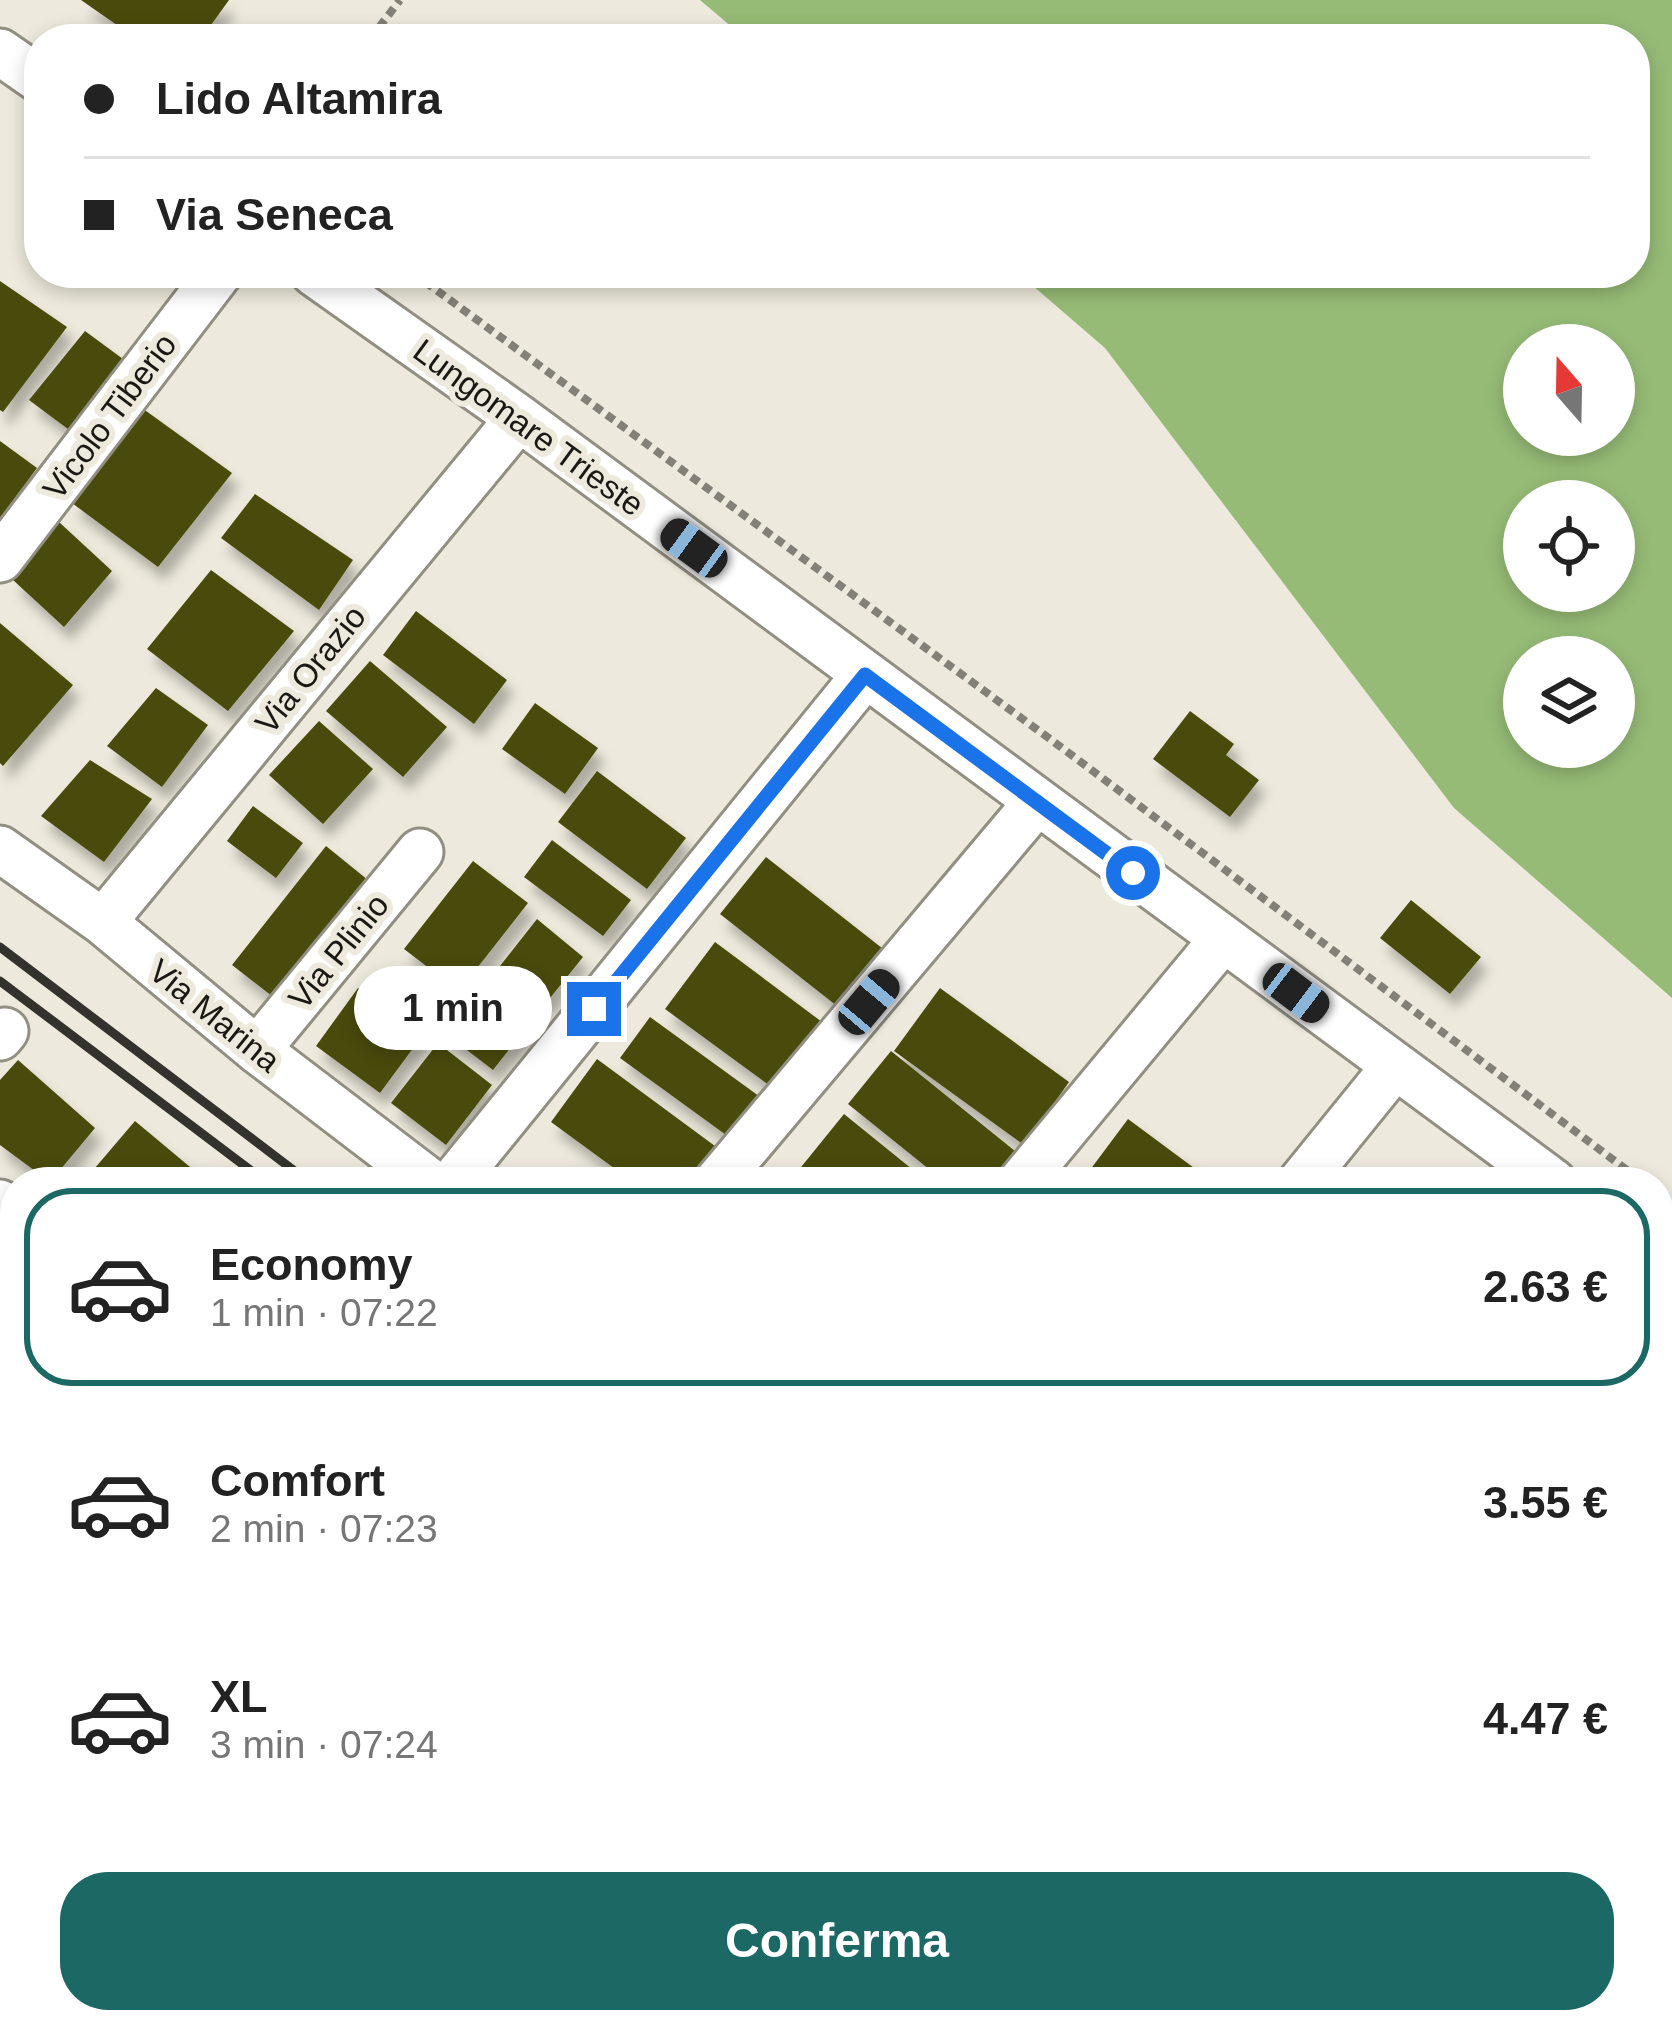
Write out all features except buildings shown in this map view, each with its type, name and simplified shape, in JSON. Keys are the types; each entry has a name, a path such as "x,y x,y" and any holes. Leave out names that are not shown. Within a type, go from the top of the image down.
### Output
{"street":[{"name":"Vicolo Tiberio","path":"0,559 208,288"},
{"name":"Lungomare Trieste","path":"335,288 519,418 1532,1167"},
{"name":"Via Orazio","path":"103,922 519,418"},
{"path":"465,1167 865,675"},
{"path":"730,1167 1037,802"},
{"name":"Via Marina","path":"0,849 103,922 257,1050 410,1167"},
{"name":"Via Plinio","path":"257,1050 420,852"},
{"path":"1033,1167 1223,939"},
{"path":"1313,1167 1395,1066"}],"path":[{"path":"382,24 400,0"},
{"name":"Lungomare Trieste","path":"434,288 1050,739 1622,1167"}],"shaded area":[{"path":"700,0 1672,0 1672,998 1454,808 1105,348 1035,288 1650,288 1650,24 728,24"}],"railway":[{"path":"0,947 289,1167"},
{"path":"0,981 246,1167"}],"route":[{"path":"594,1009 865,675 1133,873"}]}
